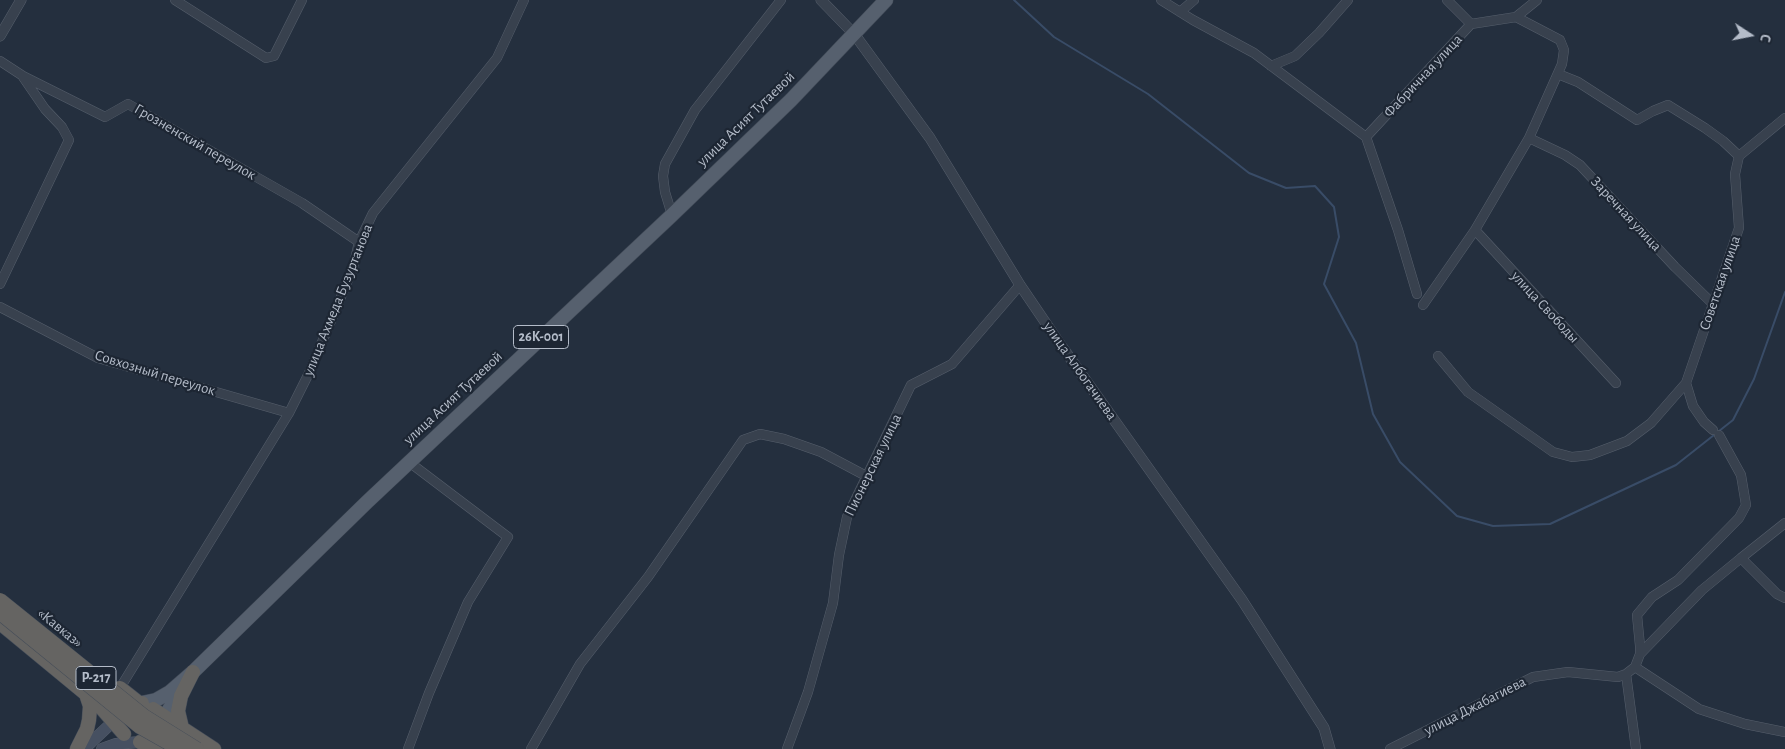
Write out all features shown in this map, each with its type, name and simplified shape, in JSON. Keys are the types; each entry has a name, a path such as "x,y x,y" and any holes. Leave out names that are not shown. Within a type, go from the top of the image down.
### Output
{"highway":[{"name":"«Кавказ»","path":"0,593 151,711 214,749"},
{"name":"«Кавказ»","path":"0,600 144,716 197,749"},
{"name":"«Кавказ»","path":"0,613 140,727 179,749"},
{"path":"0,623 105,711 112,722 124,734"},
{"path":"182,728 178,711 180,696 193,672"},
{"path":"77,749 87,729 89,720 90,706 86,694"},
{"path":"140,742 156,749"}],"main road":[{"name":"улица Асият Тутаевой","path":"151,711 156,700 170,692 193,672 409,462 672,215 855,34 886,0"},
{"path":"102,749 116,744 140,742 152,738 151,711 193,672"},
{"path":"84,749 124,710 133,704 151,711"},
{"path":"124,710 120,722 124,734 128,738 140,742"}],"street":[{"path":"0,36 22,0"},
{"path":"175,0 266,58 274,56 302,0"},
{"name":"улица Ахмеда Бузуртанова","path":"120,688 289,413 310,371 353,268 359,242 373,213 497,58 524,0"},
{"path":"672,215 665,192 663,176 665,164 695,110 781,0"},
{"name":"улица Албогачиева","path":"821,0 855,34 930,138 1020,285 1242,600 1324,728 1330,749"},
{"path":"1162,0 1254,53 1366,137 1398,230 1417,294"},
{"path":"1180,12 1194,0"},
{"path":"1271,66 1294,56 1319,33 1348,0"},
{"path":"1447,0 1471,24"},
{"path":"1423,305 1475,230 1530,138 1558,74 1564,57 1561,41 1516,17 1537,0"},
{"name":"Фабричная улица","path":"1366,137 1471,24 1516,17"},
{"name":"Грозненский переулок","path":"0,60 23,76 105,117 128,104 302,203 359,242"},
{"path":"1558,74 1578,82 1637,120 1668,105 1717,137 1739,156 1785,118"},
{"path":"0,284 68,140 62,127 44,109 23,76"},
{"name":"Заречная улица","path":"1530,138 1565,155 1580,165 1675,267 1713,304"},
{"name":"Советская улица","path":"1686,383 1739,228 1735,174 1739,156"},
{"name":"улица Свободы","path":"1475,230 1616,383"},
{"name":"Пионерская улица","path":"787,749 808,692 833,603 839,555 847,517 911,385 952,364 1020,285"},
{"name":"Совхозный переулок","path":"0,307 98,358 289,413"},
{"path":"1438,356 1468,392 1553,452 1572,457 1590,455 1628,441 1651,423 1686,383"},
{"path":"1640,654 1637,615 1652,597 1678,580 1739,518 1746,505 1741,475 1716,432 1704,422 1693,406 1686,383"},
{"path":"531,749 580,664 648,577 743,440 760,434 784,439 821,452 868,477"},
{"path":"408,749 429,693 468,602 508,537 409,462"},
{"path":"1636,749 1626,674 1635,666 1640,654 1702,590 1785,523"},
{"path":"1741,558 1777,594 1785,598"},
{"path":"1635,666 1699,709 1745,724 1785,732"},
{"name":"улица Джабагиева","path":"1390,749 1533,677 1568,672 1618,677 1626,674"}],"waterway":[{"path":"1014,0 1054,37 1148,94 1249,173 1286,188 1315,186 1334,207 1339,237 1324,284 1356,343 1373,414 1400,462 1457,516 1493,526 1550,524 1676,465 1733,420 1754,379 1785,292"}]}
